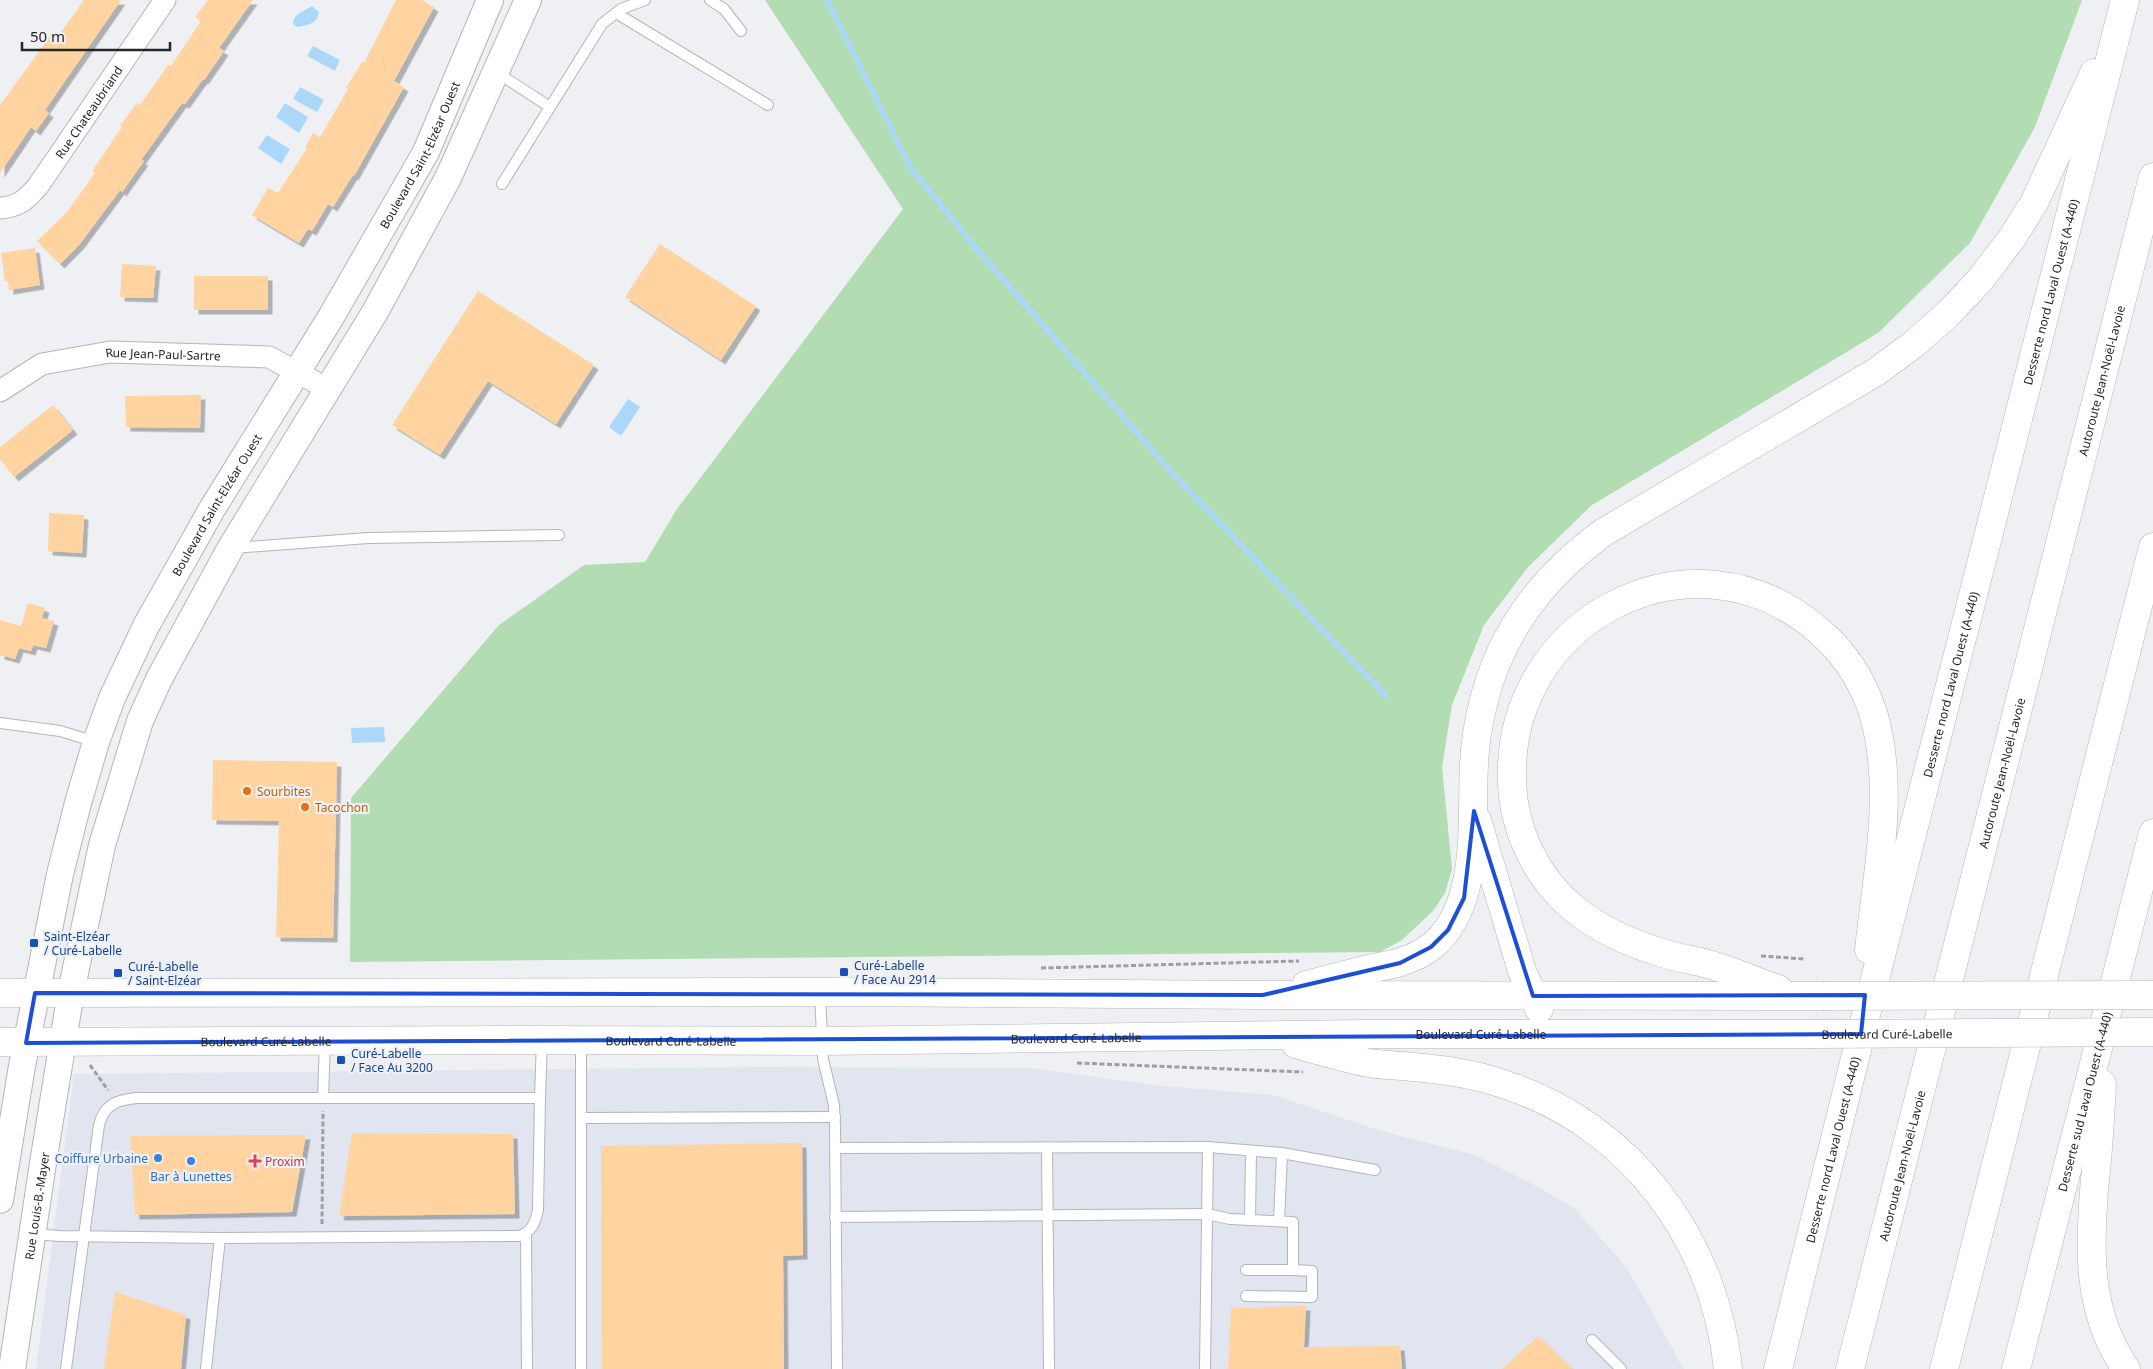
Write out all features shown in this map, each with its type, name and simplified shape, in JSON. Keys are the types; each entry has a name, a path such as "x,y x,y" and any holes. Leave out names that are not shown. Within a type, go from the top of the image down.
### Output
{"main road":[{"path":"1263,995 1400,963 1431,947 1448,930 1464,898 1467,886 1474,811 1474,764 1480,720 1487,690 1506,642 1544,584 1571,558 1604,532 1876,372 1914,344 1949,313 1996,260 2034,203 2124,5"},
{"name":"Desserte nord Laval Ouest (A-440)","path":"1778,1369 1860,1038 2124,5"},
{"name":"Autoroute Jean-Noël-Lavoie","path":"1850,1369 2153,177"},
{"path":"1944,1369 2153,547"},
{"path":"1809,996 1709,965 1651,950 1604,929 1570,905 1540,870 1528,848 1518,822 1512,786 1512,748 1522,707 1541,668 1560,645 1593,616 1621,601 1651,590 1687,585 1737,588 1768,598 1807,620 1828,639 1839,650 1862,685 1878,733 1884,804 1860,1038"},
{"path":"1474,811 1495,874 1522,971 1550,1034"},
{"name":"Desserte sud Laval Ouest (A-440)","path":"2016,1369 2153,833"},
{"path":"0,993 820,992 1533,996 2153,995"},
{"path":"2106,1015 2090,1230 2090,1256 2095,1296 2102,1321 2126,1369"},
{"name":"Boulevard Curé-Labelle","path":"13,1042 822,1041 1550,1034 2153,1032"},
{"path":"1260,1036 1370,1064 1451,1071 1488,1079 1542,1099 1590,1128 1634,1166 1664,1200 1686,1234 1704,1271 1717,1306 1725,1340 1728,1369"}],"street":[{"name":"Rue Chateaubriand","path":"0,208 10,207 25,201 38,186 165,0"},
{"name":"Boulevard Saint-Elzéar Ouest","path":"13,1042 35,993 69,834 96,742 126,666 171,580 230,479 298,372 426,152 490,0"},
{"path":"62,1042 102,845 140,721 159,679 230,549 374,312 448,178 528,0"},
{"name":"Rue Jean-Paul-Sartre","path":"0,391 42,364 110,352 269,357 328,389"},
{"path":"0,1200 13,1042"},
{"name":"Rue Louis-B.-Mayer","path":"12,1369 62,1042"}],"lane":[{"path":"502,184 602,24 621,9 645,0"},
{"path":"710,0 724,8 741,31"},
{"path":"616,13 768,105"},
{"path":"496,72 550,107"},
{"path":"230,549 368,538 559,535"},
{"path":"0,723 60,732 96,742"},
{"path":"820,992 825,1074 832,1092 834,1117 837,1369"},
{"path":"33,1234 82,1237 220,1238 519,1236 526,1234 532,1228 538,1204 542,1040"},
{"path":"581,1040 581,1369"},
{"path":"323,1098 324,1041"},
{"path":"66,1369 82,1237 99,1125 102,1116 110,1104 136,1098 540,1098"},
{"path":"581,1118 834,1117"},
{"path":"835,1148 1208,1147 1282,1153 1375,1170"},
{"path":"1205,1369 1208,1147"},
{"path":"1047,1148 1049,1369"},
{"path":"1250,1220 1251,1151"},
{"path":"1279,1221 1282,1153"},
{"path":"835,1217 1207,1214 1250,1220 1293,1222 1292,1270"},
{"path":"526,1234 527,1369"},
{"path":"206,1369 220,1238"},
{"path":"1246,1270 1312,1271 1312,1297 1246,1296"},
{"path":"1592,1340 1621,1369"}],"path":[{"path":"86,1060 110,1092"},
{"name":"Boulevard Curé-Labelle","path":"1076,1063 1304,1072"},
{"path":"322,1223 323,1128"}],"highlighted area":[{"path":"1474,811 1533,996 1865,995 1861,1034 26,1043 35,993 1263,995 1400,963 1431,947 1448,930 1464,898"}],"shaded area":[{"path":"758,1067 1032,1068 1153,1085 1273,1095 1378,1130 1474,1155 1540,1188 1575,1209 1627,1268 1684,1369 36,1369 74,1074"}],"green space":[{"path":"765,0 2082,0 2035,127 1970,243 1878,333 1592,505 1528,567 1484,625 1452,705 1442,767 1452,869 1445,893 1433,911 1402,940 1380,952 350,962 351,798 499,625 584,565 645,562 677,509 903,209"}],"water":[{"path":"312,6 319,12 314,21 308,25 297,27 293,24 295,17 299,13"},
{"path":"313,46 340,60 335,71 307,56"},
{"path":"300,87 324,100 317,112 293,99"},
{"path":"285,103 308,117 299,133 276,117"},
{"path":"267,135 290,149 281,164 258,148"},
{"path":"628,399 640,407 621,436 609,427"},
{"path":"384,727 385,742 352,743 351,728"}],"building":[{"path":"84,0 121,0 45,110 49,113 36,131 31,127 0,173 0,105 51,35 56,39"},
{"path":"208,0 253,0 219,48 224,51 204,80 185,104 182,103 141,160 144,161 122,192 120,190 79,245 60,264 37,241 67,212 95,173 92,171 122,127 120,126 137,103 140,105 168,65 171,66 201,21 195,17"},
{"path":"396,0 422,0 434,7 394,81 404,87 354,176 333,207 328,204 312,231 308,229 299,243 252,215 268,188 278,193 307,148 305,147 313,133 320,137 348,89 346,88 362,62 364,63"},
{"path":"660,244 756,306 721,360 625,297"},
{"path":"35,248 40,285 9,290 8,281 5,282 1,253"},
{"path":"122,264 156,266 153,298 120,297"},
{"path":"194,276 268,276 268,310 194,310"},
{"path":"478,291 594,365 556,424 488,381 440,455 392,425"},
{"path":"201,395 200,428 126,427 125,396"},
{"path":"53,405 73,430 14,477 0,459 0,447"},
{"path":"49,513 84,515 82,553 48,551"},
{"path":"28,603 45,608 42,618 54,621 46,648 33,645 31,651 19,648 15,659 0,655 0,620 21,626"},
{"path":"213,760 337,762 333,938 276,937 279,821 212,820"},
{"path":"352,1133 513,1134 515,1214 339,1216"},
{"path":"306,1135 292,1212 135,1215 130,1136"},
{"path":"802,1143 803,1255 783,1256 784,1369 602,1369 601,1146"},
{"path":"115,1292 186,1315 181,1369 104,1369"},
{"path":"1306,1306 1304,1347 1400,1346 1402,1369 1228,1369 1231,1308"},
{"path":"1538,1336 1573,1369 1502,1369"}],"waterway":[{"path":"827,0 910,167 980,253 1173,474 1386,696"}],"place":[{"name":"Sourbites","path":"247,791"},
{"name":"Tacochon","path":"305,807"},
{"name":"Saint-Elzéar / Curé-Labelle","path":"34,943"},
{"name":"Curé-Labelle / Face Au 2914","path":"844,972"},
{"name":"Curé-Labelle / Saint-Elzéar","path":"118,973"},
{"name":"Curé-Labelle / Face Au 3200","path":"341,1060"},
{"name":"Coiffure Urbaine","path":"158,1158"},
{"name":"Bar à Lunettes","path":"191,1161"},
{"name":"Proxim","path":"255,1161"}]}
